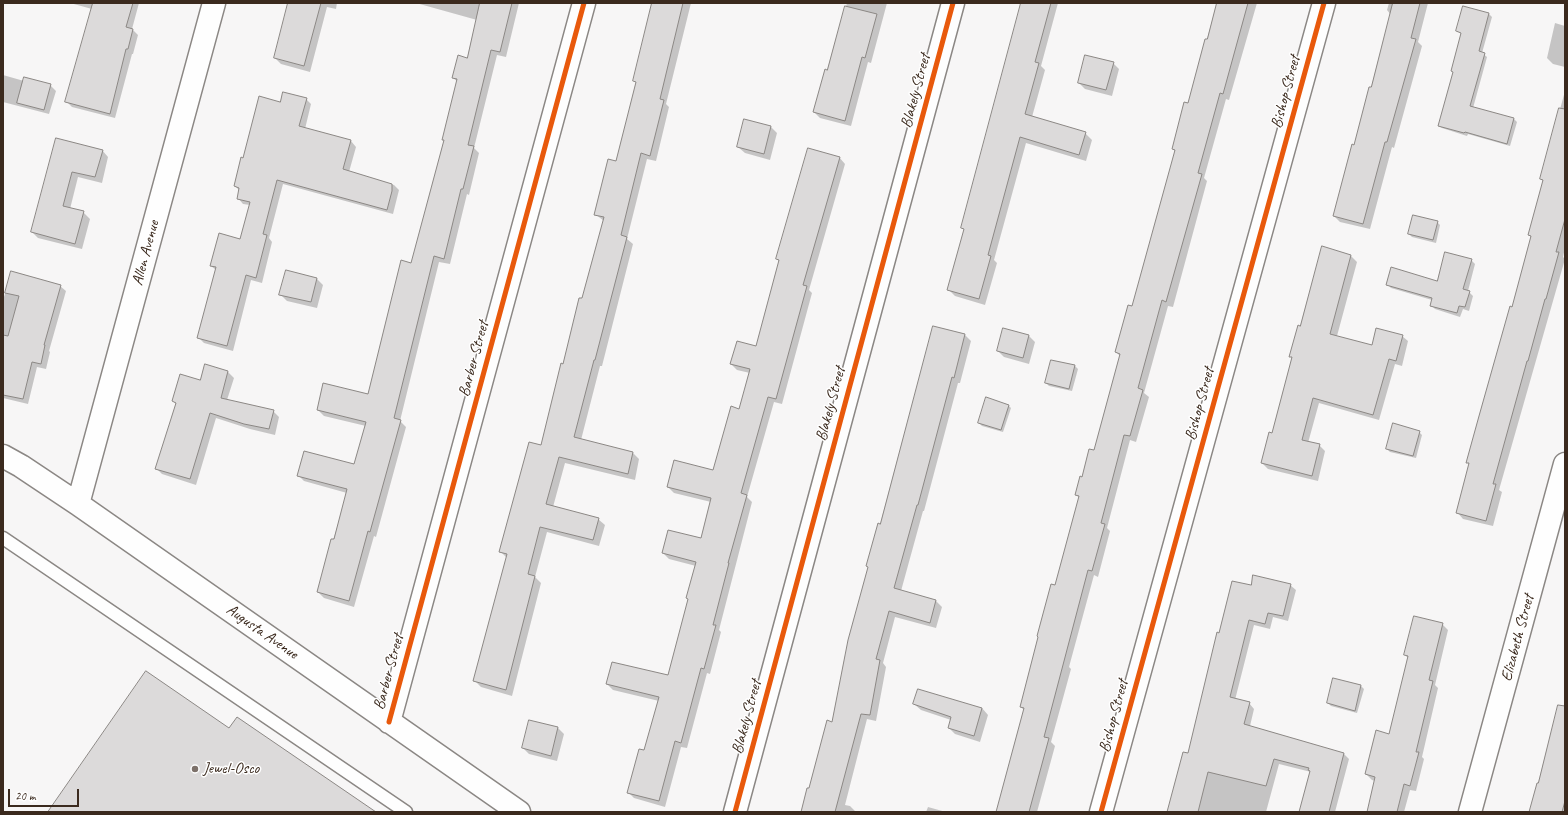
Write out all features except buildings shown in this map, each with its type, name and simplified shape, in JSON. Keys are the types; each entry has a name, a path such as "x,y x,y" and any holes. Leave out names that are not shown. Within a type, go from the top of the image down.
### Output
{"street":[{"name":"Allen Avenue","path":"78,504 214,3"},
{"name":"Barber Street","path":"389,722 584,3"},
{"name":"Blakely Street","path":"735,812 953,3"},
{"name":"Bishop Street","path":"1101,812 1324,3"},
{"name":"Augusta Avenue","path":"3,456 21,466 78,504 519,812"},
{"name":"Elizabeth Street","path":"1470,812 1565,464"}],"lane":[{"path":"3,538 406,812"}],"cycle path":[{"path":"389,722 584,3"},
{"path":"735,812 953,3"},
{"path":"1101,812 1324,3"}],"place":[{"name":"Jewel-Osco","path":"195,769"}]}
